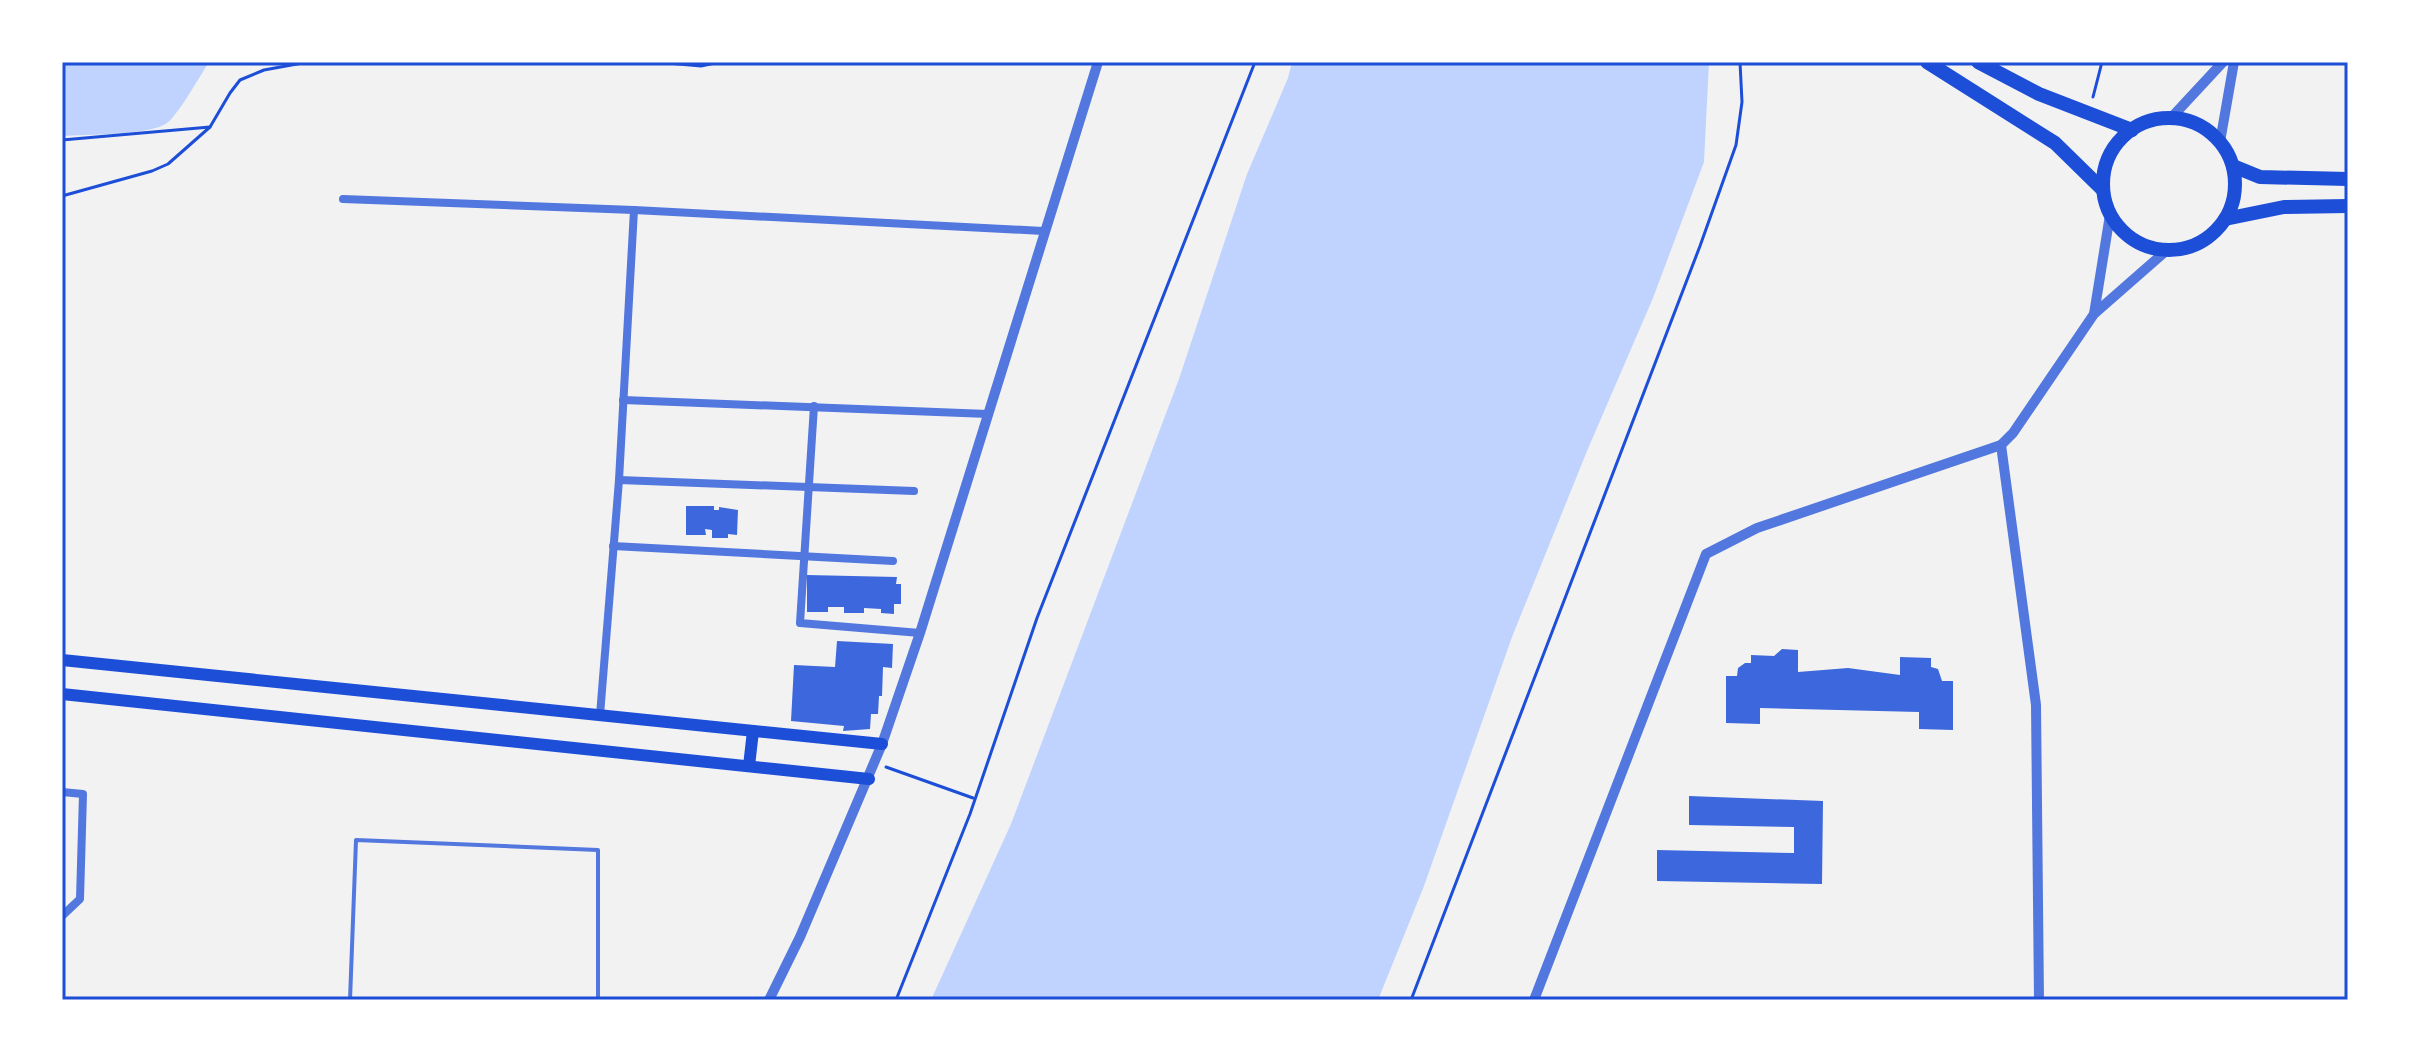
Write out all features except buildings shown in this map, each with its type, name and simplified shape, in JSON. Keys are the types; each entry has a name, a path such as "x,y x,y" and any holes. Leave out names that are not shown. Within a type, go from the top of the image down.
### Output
{"main road":[{"path":"1927,62 2055,143 2102,189"},
{"path":"1978,62 2039,94 2132,130"},
{"path":"2171,118 2198,125 2220,142 2233,166 2235,193 2225,219 2206,239 2194,245 2167,250 2140,244 2128,236 2110,215 2102,189 2106,162 2112,149 2132,130 2144,123 2171,118"},
{"path":"2233,166 2260,177 2348,179"},
{"path":"2225,219 2284,207 2348,206"},
{"path":"62,660 882,744"},
{"path":"62,694 869,779"},
{"path":"749,766 753,731"}],"street":[{"path":"769,1000 800,937 882,744 920,633 1098,62"},
{"path":"2171,118 2223,62"},
{"path":"2220,142 2234,62"},
{"path":"343,199 1043,231"},
{"path":"600,715 619,480 634,210"},
{"path":"2094,314 2110,215"},
{"path":"1534,1000 1706,554 1757,528 2001,445 2013,433 2094,314 2167,250"},
{"path":"623,400 988,414"},
{"path":"814,406 800,623 920,633"},
{"path":"2001,445 2036,705 2039,1000"},
{"path":"619,480 914,491"},
{"path":"613,546 893,561"},
{"path":"62,792 83,794 80,899 62,916"}],"lane":[{"path":"350,1000 356,840 598,850 598,1000"}],"path":[{"path":"62,196 168,164 210,127 240,80 264,70 308,62"},
{"path":"656,62 701,66 720,62"},
{"path":"896,1000 975,799 1037,618 1255,62"},
{"path":"1411,1000 1736,145 1742,102 1740,62"},
{"path":"2089,113 2102,62"},
{"path":"62,140 210,127"},
{"path":"875,763 975,799"}],"water":[{"path":"62,62 209,62 183,104 167,123 132,132 62,136"},
{"path":"1292,62 1709,62 1704,162 1653,298 1512,637 1424,886 1378,1000 931,1000 1011,824 1179,379 1247,174"}]}
